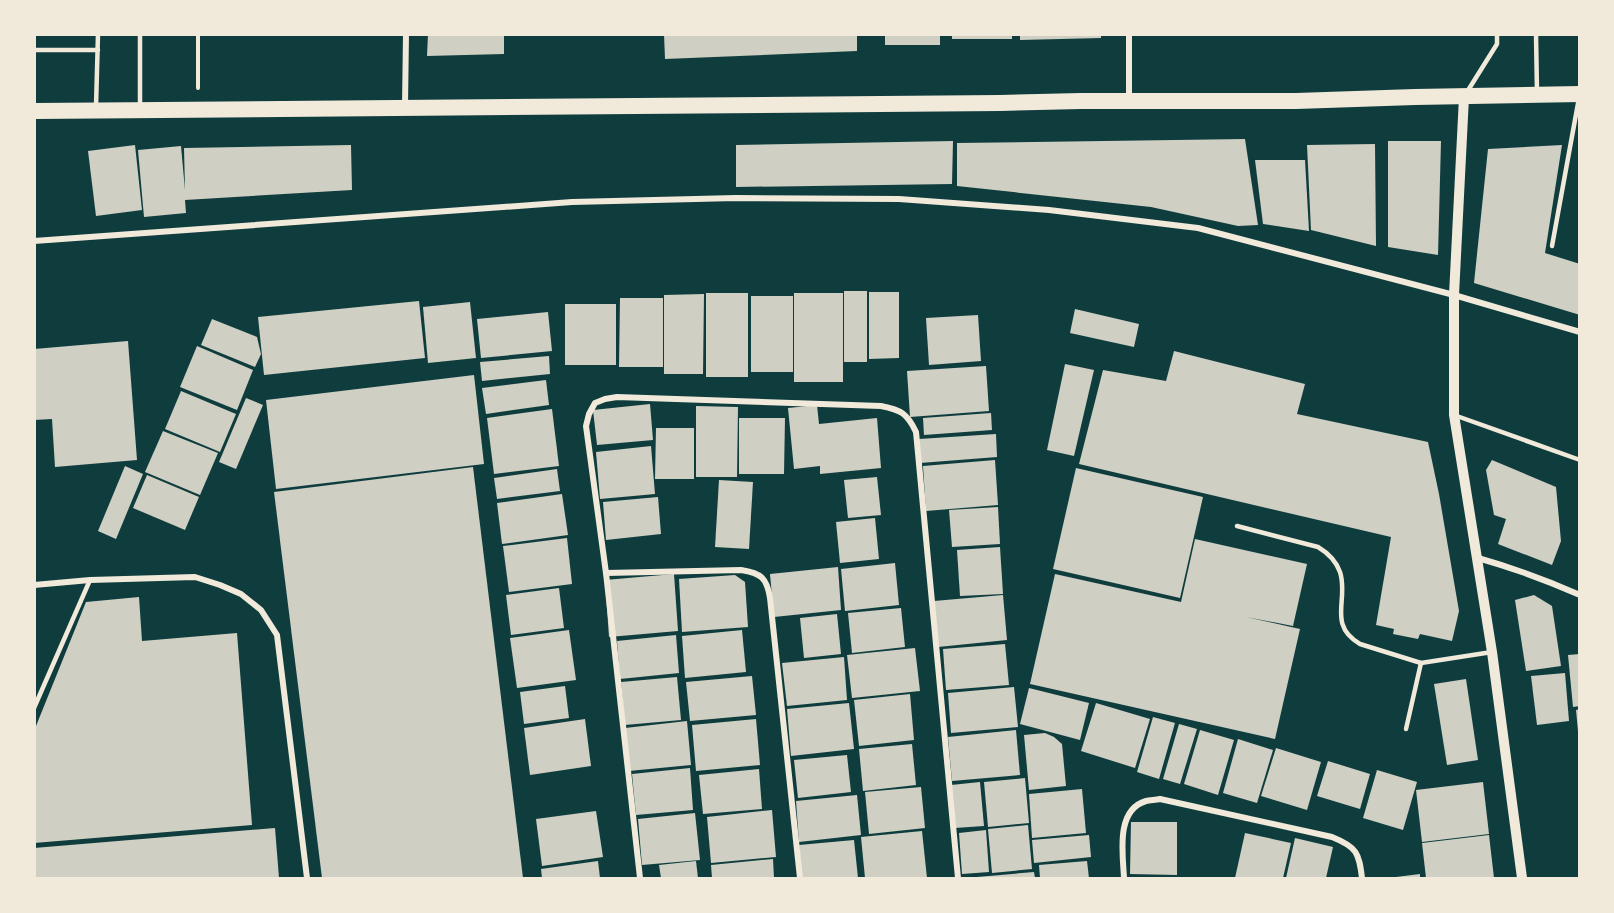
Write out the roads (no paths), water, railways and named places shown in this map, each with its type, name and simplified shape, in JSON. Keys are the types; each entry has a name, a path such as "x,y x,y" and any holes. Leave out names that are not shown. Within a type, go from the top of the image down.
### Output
{"highway":[{"path":"34,111 1296,101 1580,95"}],"street":[{"path":"405,107 406,34"},
{"path":"1129,34 1129,102"},
{"path":"1464,97 1454,296 1454,415 1492,652 1522,879"},
{"path":"34,241 572,202 736,198 899,199 1049,210 1198,228 1580,332"},
{"path":"640,879 606,573 586,426 595,403 617,397 881,406 904,414 911,422 916,432 958,879"},
{"path":"1478,558 1520,570 1580,595"},
{"path":"606,573 741,570 762,576 768,587 800,879"},
{"path":"34,585 90,580 195,578 241,594 261,610 278,635 307,879"},
{"path":"1124,879 1122,841 1124,825 1131,810 1144,801 1160,800 1332,837 1345,842 1355,850 1360,863 1362,879"}],"lane":[{"path":"96,110 98,34"},
{"path":"140,34 140,110"},
{"path":"1464,97 1497,44 1497,34"},
{"path":"1536,34 1537,95"},
{"path":"34,50 98,50"},
{"path":"1552,246 1580,95"},
{"path":"1454,415 1580,460"},
{"path":"1238,526 1318,547 1328,554 1340,572 1342,626 1346,633 1360,644 1421,663 1492,652"},
{"path":"34,708 90,580"},
{"path":"1406,729 1421,663"}]}
